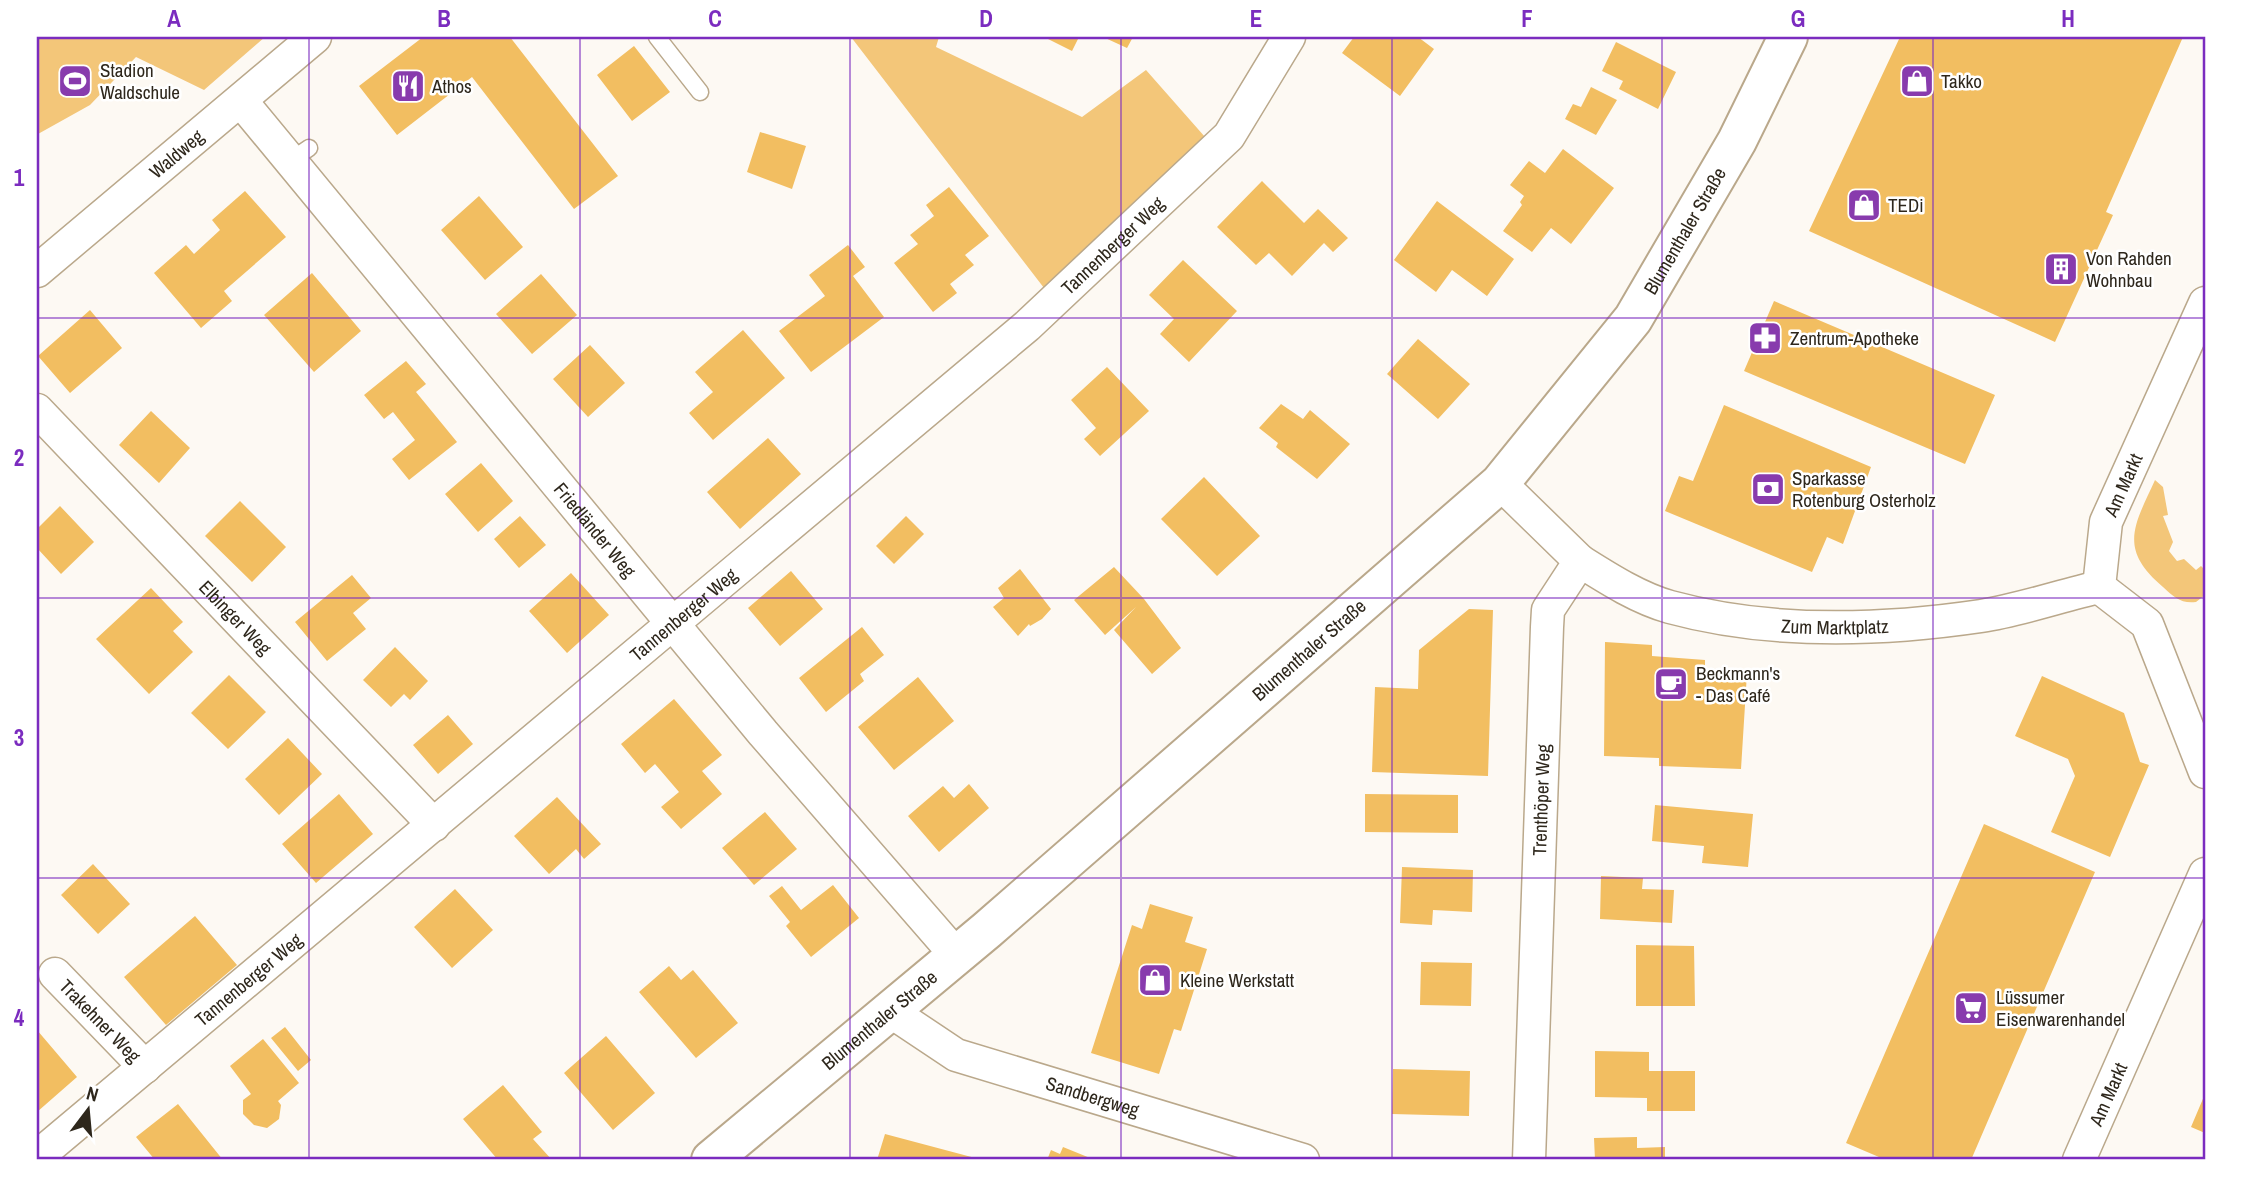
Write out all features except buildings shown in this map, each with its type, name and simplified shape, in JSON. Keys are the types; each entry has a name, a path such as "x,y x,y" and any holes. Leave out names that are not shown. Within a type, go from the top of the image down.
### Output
{"main road":[{"name":"Blumenthaler Straße","path":"711,1160 956,955 1500,483 1633,318 1737,141 1788,37"}],"street":[{"name":"Waldweg","path":"40,262 241,101 315,37"},
{"name":"Tannenberger Weg","path":"37,1157 1027,326 1228,136 1289,37"},
{"name":"Friedländer Weg","path":"241,101 300,154 763,733 956,955"},
{"name":"Am Markt","path":"2099,587 2106,522 2205,303"},
{"name":"Elbinger Weg","path":"37,410 433,825"},
{"path":"1500,483 1580,561"},
{"name":"Zum Marktplatz","path":"1580,561 1610,580 1668,606 1754,624 1869,627 1983,616 2099,587"},
{"name":"Trenthöper Weg","path":"1529,1160 1548,610 1580,561"},
{"path":"2099,587 2147,625 2205,772"},
{"name":"Am Markt","path":"2079,1160 2205,874"},
{"name":"Trakehner Weg","path":"55,974 145,1067"},
{"name":"Sandbergweg","path":"890,1011 956,1055 1221,1149 1303,1160"}],"lane":[{"path":"657,37 700,92"}],"shaded area":[{"name":"Stadion Waldschule","path":"37,37 265,37 204,90 136,57 90,105 38,134 37,139"},
{"path":"851,37 939,37 936,47 1082,117 1146,70 1205,137 1044,288"},
{"path":"2155,480 2163,487 2168,515 2163,516 2173,542 2169,551 2177,561 2184,559 2196,570 2201,566 2205,570 2205,595 2196,602 2182,601 2167,591 2149,573 2135,549 2136,524"}],"place":[{"name":"Stadion Waldschule","path":"75,81"},
{"name":"Takko","path":"1917,81"},
{"name":"Athos","path":"408,86"},
{"name":"TEDi","path":"1864,205"},
{"name":"Von Rahden Wohnbau","path":"2061,269"},
{"name":"Zentrum-Apotheke","path":"1765,338"},
{"name":"Sparkasse Rotenburg Osterholz","path":"1768,489"},
{"name":"Beckmann's - Das Café","path":"1671,684"},
{"name":"Kleine Werkstatt","path":"1155,980"},
{"name":"Lüssumer Eisenwarenhandel","path":"1971,1008"}]}
